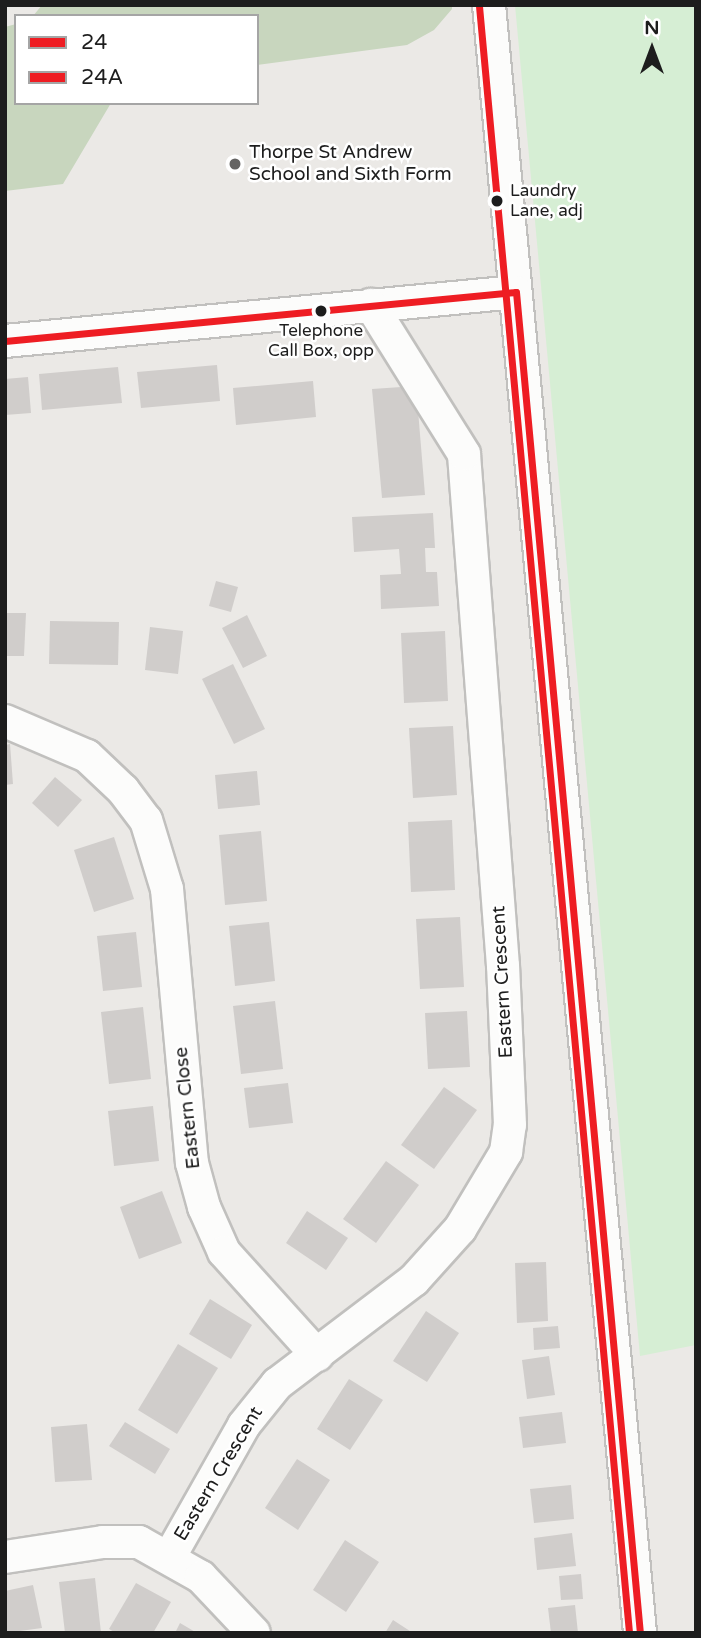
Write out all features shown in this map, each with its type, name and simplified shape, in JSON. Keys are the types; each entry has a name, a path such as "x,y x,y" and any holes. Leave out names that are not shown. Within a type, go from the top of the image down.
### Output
{"street":[{"path":"489,5 640,1633"},
{"path":"5,341 516,292"},
{"name":"Eastern Crescent","path":"170,1556 244,1424 277,1384 414,1280 460,1229 502,1161 510,1125 503,966 464,454 371,306"},
{"name":"Eastern Close","path":"5,721 87,756 123,790 146,820 167,889 192,1163 204,1207 224,1252 317,1355"},
{"path":"5,1557 103,1542 139,1542 170,1556 201,1577 254,1633"}],"green space":[{"path":"42,5 452,5 452,9 434,30 407,45 259,65 259,14 35,14"},
{"path":"515,5 696,5 696,1345 640,1356"},
{"path":"14,25 14,105 110,105 63,184 5,191 5,27"}],"building":[{"path":"217,365 220,401 141,408 137,372"},
{"path":"118,367 122,403 42,410 39,374"},
{"path":"28,377 31,413 5,415 5,379"},
{"path":"313,381 316,417 236,425 233,388"},
{"path":"416,386 425,495 382,498 372,389"},
{"path":"433,513 435,548 425,548 426,572 437,572 439,606 381,609 380,575 401,574 399,549 354,552 352,517"},
{"path":"216,581 238,587 231,612 209,606"},
{"path":"5,613 26,613 24,656 5,656"},
{"path":"247,615 267,656 243,668 222,628"},
{"path":"50,621 119,622 118,665 49,664"},
{"path":"150,627 183,631 178,674 145,670"},
{"path":"445,631 448,701 404,703 401,633"},
{"path":"233,664 265,729 234,744 202,679"},
{"path":"453,726 457,795 413,798 409,728"},
{"path":"10,744 13,784 5,785 5,745"},
{"path":"257,771 260,805 218,809 215,775"},
{"path":"55,777 82,800 58,827 32,803"},
{"path":"452,820 455,890 411,892 408,822"},
{"path":"261,831 267,901 225,905 219,835"},
{"path":"114,837 134,899 94,912 74,850"},
{"path":"460,917 464,987 420,989 416,919"},
{"path":"269,922 275,981 235,986 229,926"},
{"path":"136,932 142,987 103,991 97,936"},
{"path":"275,1001 283,1069 241,1074 233,1006"},
{"path":"143,1007 151,1079 109,1084 101,1012"},
{"path":"467,1011 470,1067 428,1069 425,1013"},
{"path":"288,1083 293,1123 249,1128 244,1088"},
{"path":"444,1087 477,1110 434,1169 401,1145"},
{"path":"153,1106 159,1161 114,1166 108,1111"},
{"path":"386,1161 419,1185 376,1243 343,1219"},
{"path":"162,1191 182,1243 139,1259 120,1207"},
{"path":"307,1211 348,1238 326,1270 286,1243"},
{"path":"546,1262 548,1321 517,1323 515,1263"},
{"path":"210,1299 252,1325 231,1359 189,1334"},
{"path":"426,1311 459,1333 427,1382 393,1361"},
{"path":"558,1326 560,1348 534,1350 533,1328"},
{"path":"178,1344 218,1368 177,1434 138,1410"},
{"path":"549,1356 555,1395 527,1399 522,1360"},
{"path":"349,1379 383,1400 350,1450 317,1429"},
{"path":"562,1412 566,1443 523,1448 519,1417"},
{"path":"125,1422 170,1449 155,1474 109,1446"},
{"path":"87,1424 92,1480 55,1482 51,1427"},
{"path":"297,1459 330,1480 298,1530 265,1508"},
{"path":"571,1485 574,1519 534,1523 530,1489"},
{"path":"572,1533 576,1566 537,1570 534,1538"},
{"path":"345,1540 379,1562 346,1612 313,1590"},
{"path":"581,1574 583,1599 561,1600 559,1576"},
{"path":"95,1578 101,1633 65,1633 59,1582"},
{"path":"136,1583 171,1602 153,1633 116,1633 109,1629"},
{"path":"33,1585 42,1628 5,1633 5,1591"},
{"path":"575,1605 578,1633 551,1633 548,1608"},
{"path":"393,1620 413,1633 385,1633"},
{"path":"180,1623 197,1633 175,1633"}],"transit line":[{"name":"24A","path":"479,6 629,1633"},
{"name":"24","path":"5,341 516,292 640,1633"}],"place":[{"name":"Thorpe St Andrew School and Sixth Form","path":"235,164"},
{"name":"Laundry Lane, adj","path":"497,201"},
{"name":"Telephone Call Box, opp","path":"321,311"}]}
